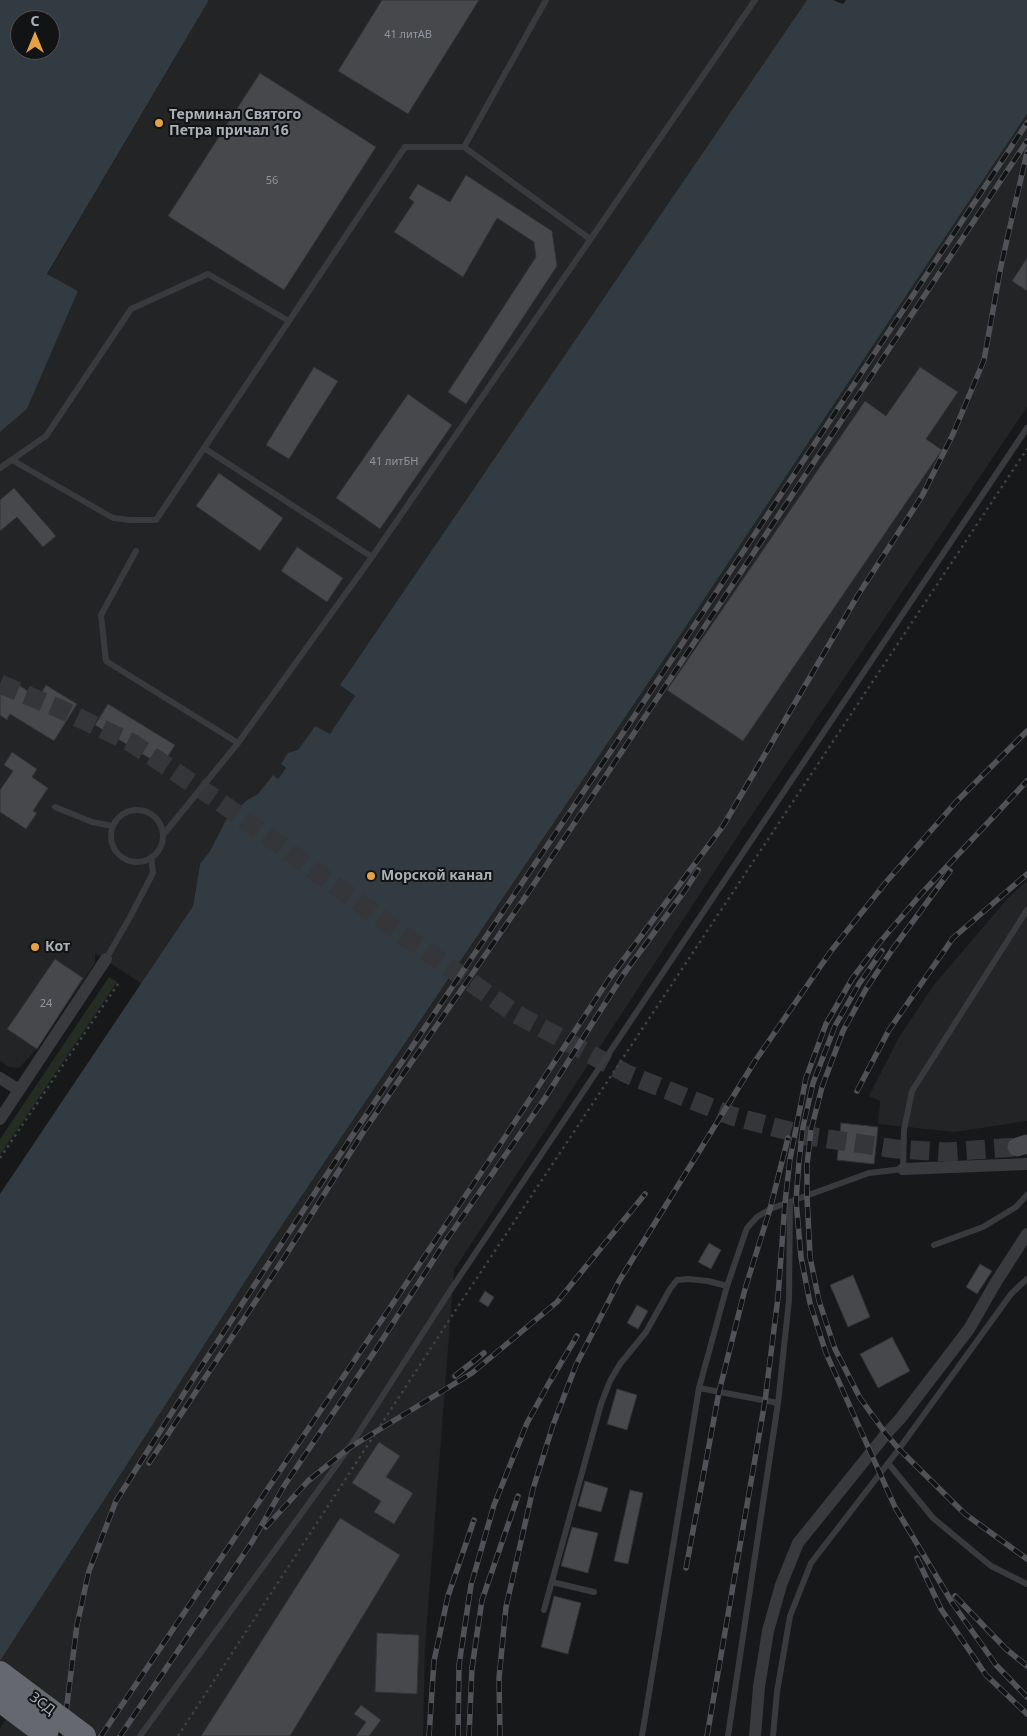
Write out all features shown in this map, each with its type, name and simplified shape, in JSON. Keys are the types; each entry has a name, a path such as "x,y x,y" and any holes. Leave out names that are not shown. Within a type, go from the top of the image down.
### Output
{"highway":[{"name":"ЗСД","path":"0,1672 84,1736"},
{"name":"ЗСД","path":"0,1700 48,1736"}],"street":[{"path":"0,1119 106,960"},
{"path":"0,1078 19,1090"},
{"path":"904,1170 1027,1164"},
{"path":"755,1736 759,1687 768,1630 781,1585 798,1543 900,1419 968,1329 1027,1234"}],"lane":[{"path":"464,147 546,0"},
{"path":"164,835 238,743 372,557 755,0"},
{"path":"12,460 113,518 156,520 405,147 464,147 590,239"},
{"path":"0,468 46,436 131,309 208,274 289,321"},
{"path":"140,1736 349,1448 448,1294 1027,428"},
{"path":"204,448 372,557"},
{"path":"136,551 101,615 106,661 238,743"},
{"path":"55,807 92,822 112,826"},
{"path":"137,809 147,811 156,817 161,825 164,835 162,846 148,860 137,862 127,860 118,854 113,846 110,836 112,826 118,817 126,811 137,809"},
{"path":"106,960 153,873 151,857"},
{"path":"642,1736 699,1388 727,1286 747,1228 757,1217 770,1209 869,1173 904,1170 904,1130 912,1091 1027,910"},
{"path":"934,1245 983,1228 1016,1207 1027,1194"},
{"path":"728,1736 778,1403 789,1300 790,1202"},
{"path":"773,1736 776,1692 790,1616 811,1563 888,1463 1011,1294 1027,1279"},
{"path":"544,1610 601,1404 610,1381 620,1364 646,1332 670,1288 677,1280 708,1281 727,1286"},
{"path":"699,1388 778,1403"},
{"path":"888,1463 932,1518 991,1566 1027,1584"},
{"path":"552,1582 594,1592"}],"path":[{"path":"178,1736 461,1302 1027,448"},
{"path":"0,1158 120,981"}],"shaded area":[{"path":"0,0 209,0 47,274 78,291 27,409 0,432"},
{"path":"209,0 807,0 341,685 355,696 330,735 315,726 278,779 273,776 258,794 247,800 227,818 210,851 200,864 193,906 142,984 95,953 95,963 37,1049 19,1068 9,1067 0,1061 0,432 27,409 78,291 47,275"},
{"name":"Морской канал","path":"807,0 833,0 843,4 846,0 1027,0 1027,114 661,664 272,1240 0,1661 0,1194 193,906 200,864 210,851 227,818 247,800 258,794 273,775 278,779 286,768 281,764 288,753 298,750 315,726 330,734 355,696 340,685"},
{"path":"1027,114 1027,407 741,831 454,1270 425,1647 423,1736 0,1736 0,1728 28,1685 0,1665 0,1661 272,1240 661,664"},
{"path":"1027,881 1027,1121 955,1132 878,1124 880,1101 869,1096 898,1039 933,986 1008,898"},
{"path":"109,977 117,982 0,1155 0,1139"}],"building":[{"path":"382,0 479,0 408,114 338,71"},
{"path":"260,73 376,147 284,290 168,216"},
{"path":"466,175 552,231 557,266 466,404 448,392 536,257 534,242 497,218 463,277 394,232 414,202 409,198 418,184 450,202"},
{"path":"1027,258 1027,291 1012,281"},
{"path":"314,367 338,381 289,459 266,445"},
{"path":"920,367 958,392 926,439 942,450 743,741 667,690 865,401 886,416"},
{"path":"408,394 452,425 380,529 336,498"},
{"path":"219,473 283,518 260,551 196,506"},
{"path":"14,488 56,536 43,547 17,517 0,531 0,500"},
{"path":"297,547 343,578 327,602 281,571"},
{"path":"10,679 38,698 46,685 77,704 54,741 10,714 7,720 0,715 0,695"},
{"path":"108,704 175,745 162,766 95,725"},
{"path":"12,752 37,769 32,777 48,788 33,811 37,813 26,829 0,812 0,790 13,771 4,765"},
{"path":"55,959 83,978 37,1049 7,1029"},
{"path":"841,1123 878,1127 874,1164 837,1160"},
{"path":"709,1243 721,1250 711,1269 698,1262"},
{"path":"980,1264 992,1271 977,1294 966,1287"},
{"path":"853,1275 870,1317 848,1327 830,1285"},
{"path":"485,1291 494,1297 488,1307 479,1301"},
{"path":"637,1305 648,1311 638,1329 627,1323"},
{"path":"892,1337 910,1371 878,1388 860,1354"},
{"path":"617,1389 637,1395 627,1430 607,1424"},
{"path":"379,1442 400,1456 386,1477 413,1493 394,1524 374,1512 381,1501 352,1483"},
{"path":"585,1481 608,1488 601,1512 578,1506"},
{"path":"630,1490 643,1493 628,1564 614,1561"},
{"path":"340,1518 400,1555 290,1736 201,1736"},
{"path":"572,1527 598,1533 588,1573 561,1566"},
{"path":"554,1596 581,1603 568,1654 541,1647"},
{"path":"377,1633 419,1635 417,1694 375,1692"},
{"path":"361,1705 381,1720 369,1736 356,1736 366,1722 354,1714"}],"tunnel":[{"path":"0,684 60,709 132,743 216,799 516,1014 627,1074 732,1116 808,1136 896,1149 946,1152 1017,1147"}],"railway":[{"path":"60,1736 66,1712 77,1625 89,1571 116,1501 195,1376 354,1133 629,724 1027,123"},
{"path":"149,1463 284,1258 362,1134 530,890 1027,141"},
{"path":"101,1736 501,1143 609,979 723,826 858,595 922,496 953,434 984,360 1001,266 1027,152"},
{"path":"500,1736 499,1678 506,1607 533,1489 553,1425 576,1365 619,1281 755,1061 831,951 887,881 956,802 1027,731"},
{"path":"707,1736 765,1401 778,1297 790,1159 806,1078 826,1024 852,979 880,942 922,893 1027,781"},
{"path":"120,1736 252,1542 284,1486 375,1351 445,1242 545,1098 623,975 698,870"},
{"path":"950,871 866,989 843,1031 822,1087 811,1130 807,1165 810,1257 819,1301 835,1349 860,1398 899,1449 965,1514 1027,1559"},
{"path":"857,1091 889,1030 953,938 1027,874"},
{"path":"882,951 859,984 835,1026 813,1083 803,1127 796,1200 801,1257 810,1303 826,1353 895,1507 953,1604 996,1665 1027,1697"},
{"path":"686,1568 719,1392 745,1289 770,1209 788,1138"},
{"path":"266,1527 308,1481 349,1448 472,1373 557,1302 645,1194"},
{"path":"458,1736 459,1665 471,1585 494,1505 527,1423 577,1336"},
{"path":"455,1376 484,1353"},
{"path":"469,1736 472,1668 482,1600 518,1496"},
{"path":"429,1736 434,1661 448,1596 474,1520"},
{"path":"917,1558 941,1609 986,1675 1027,1714"},
{"path":"955,1596 1006,1649 1027,1666"}],"place":[{"name":"Терминал Святого Петра причал 16","path":"159,123"},
{"name":"Морской канал","path":"371,876"},
{"name":"Кот","path":"35,947"}]}
